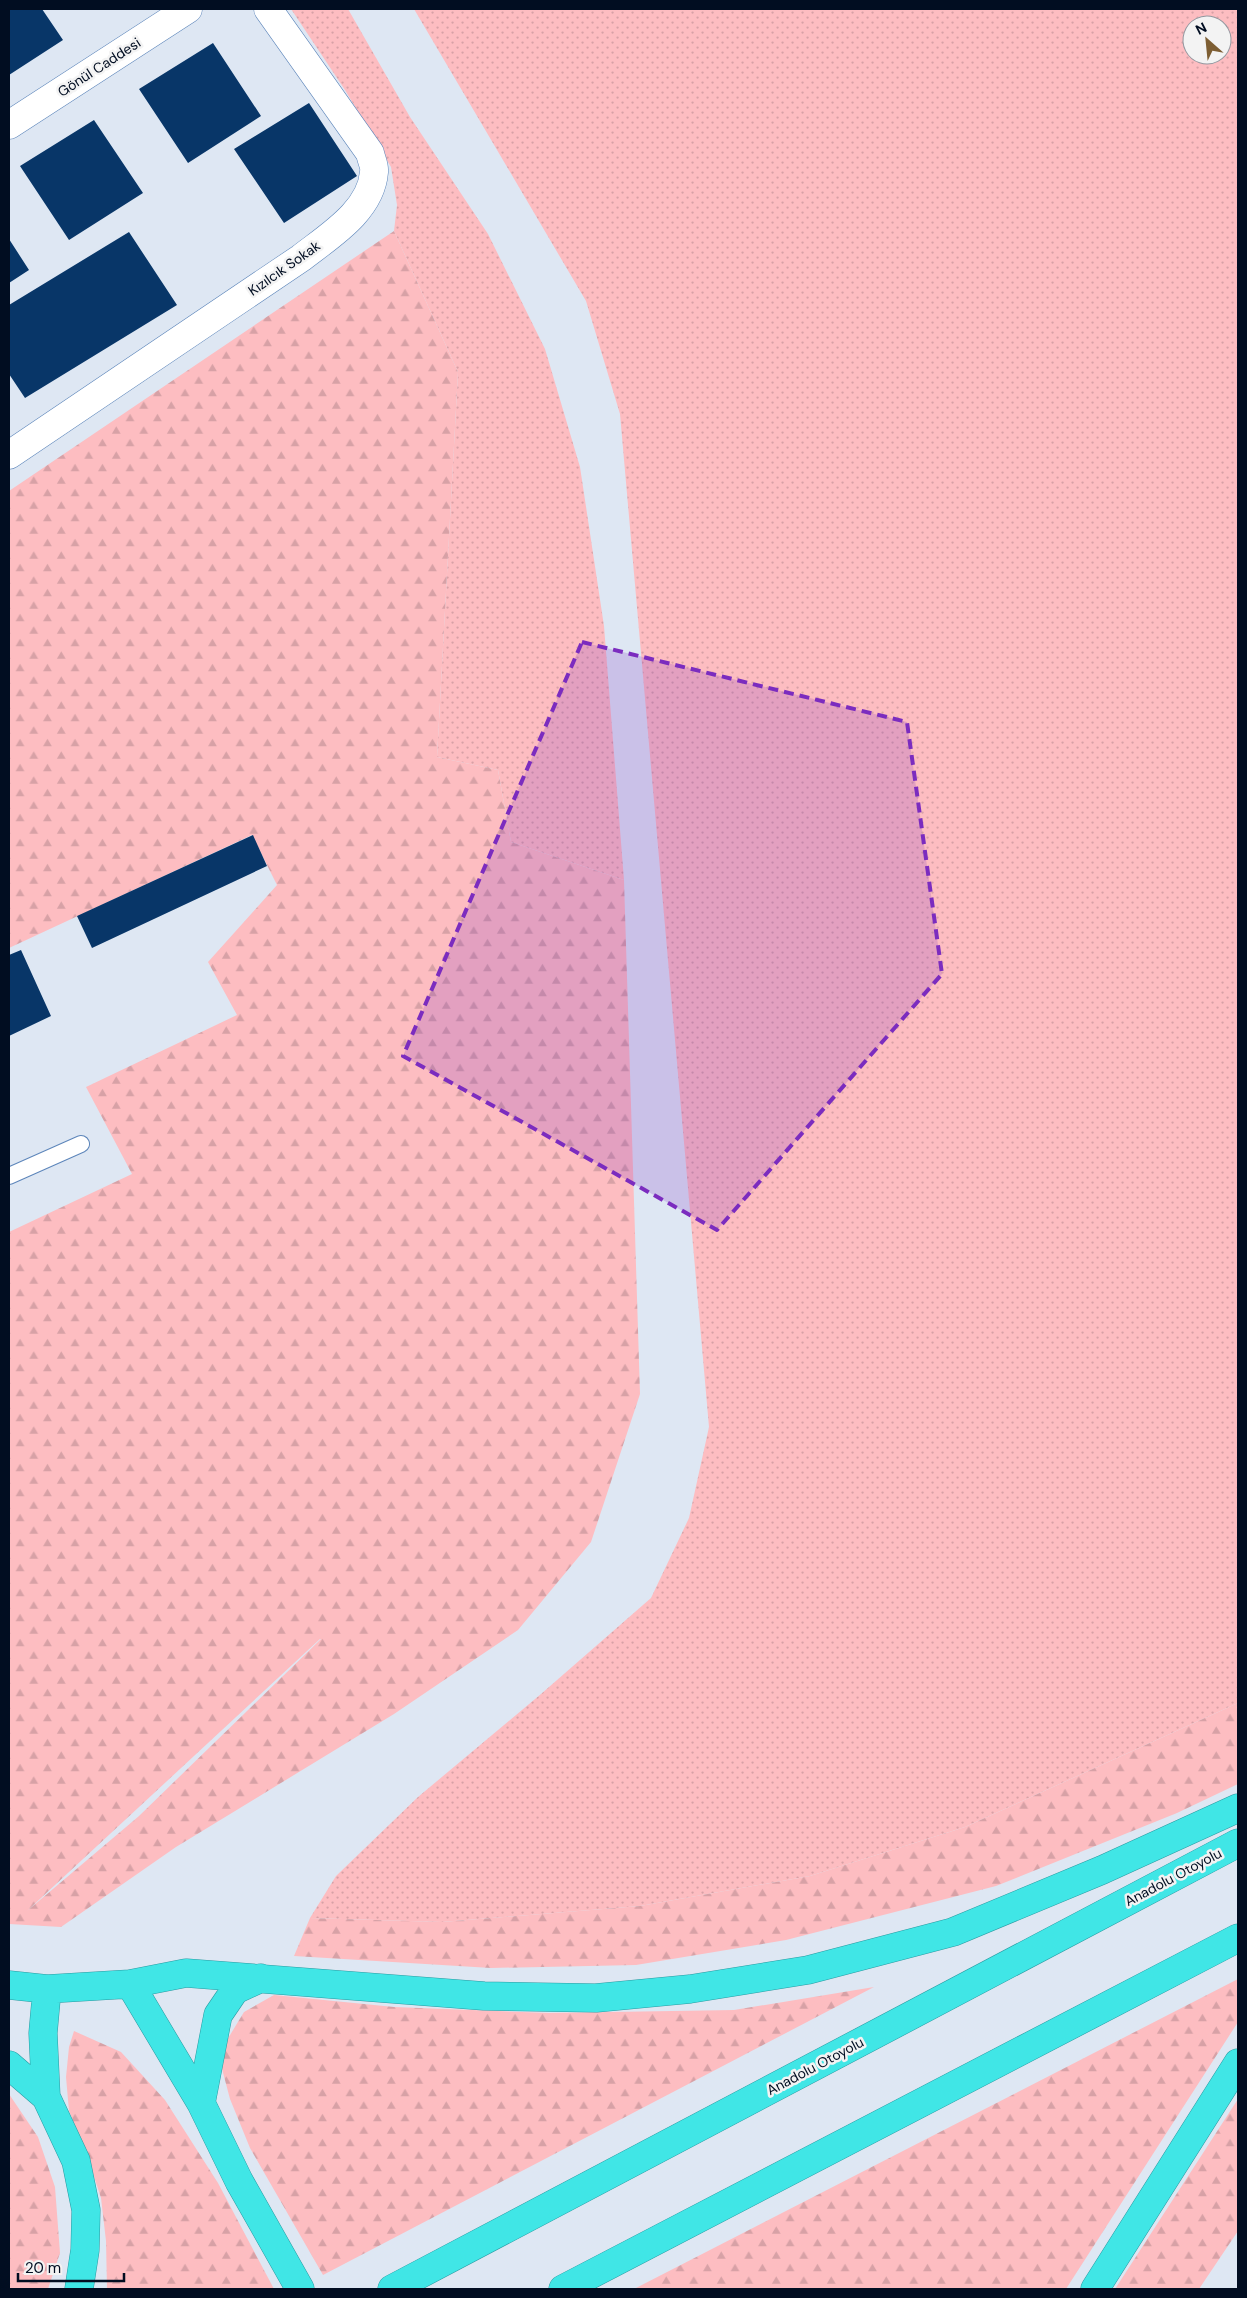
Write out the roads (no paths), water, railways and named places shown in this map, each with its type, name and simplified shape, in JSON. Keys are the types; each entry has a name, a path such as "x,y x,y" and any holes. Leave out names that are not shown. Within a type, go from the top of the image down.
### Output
{"highway":[{"path":"9,1985 47,1989 130,1984 186,1973 484,1996 596,1998 690,1989 808,1970 953,1932 1102,1870 1238,1808"},
{"name":"Anadolu Otoyolu","path":"392,2289 1238,1843"},
{"path":"563,2289 1238,1938"},
{"path":"201,2103 218,2016 235,1990 261,1978"},
{"path":"130,1984 201,2103 239,2181 300,2289"},
{"path":"47,1989 43,2034 46,2097 76,2161 86,2210 85,2250 79,2289"},
{"path":"1095,2289 1238,2063"},
{"path":"9,2065 46,2097"}],"street":[{"name":"Gönül Caddesi","path":"9,126 188,9"},
{"name":"Kızılcık Sokak","path":"9,455 301,258 339,228 360,207 371,187 375,170 370,153 268,9"}],"lane":[{"path":"9,1176 81,1144"}]}
